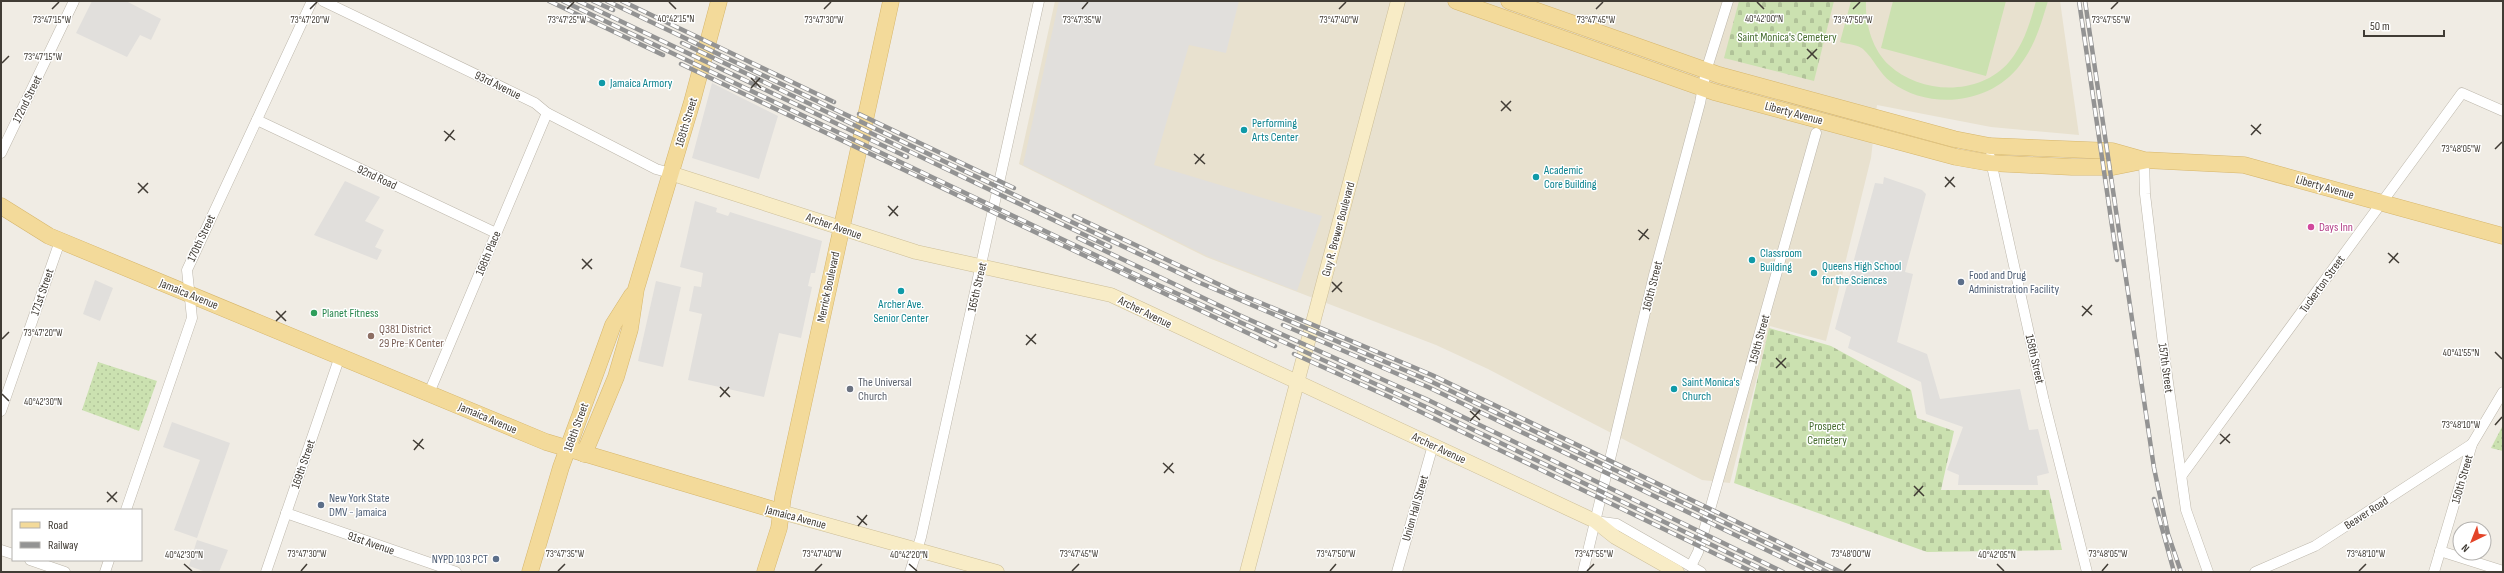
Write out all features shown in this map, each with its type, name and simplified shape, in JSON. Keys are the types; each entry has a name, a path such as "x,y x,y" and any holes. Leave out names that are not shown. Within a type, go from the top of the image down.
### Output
{"main road":[{"name":"168th Street","path":"584,454 616,377 630,329 636,289 719,1"},
{"name":"Merrick Boulevard","path":"765,572 781,512 891,1"},
{"name":"Liberty Avenue","path":"1456,1 1703,88 1931,151 1990,163 2113,167 2144,160"},
{"name":"Liberty Avenue","path":"1509,1 1706,71 1942,136 1990,146 2112,151 2144,160 2244,165 2503,236"},
{"name":"Jamaica Avenue","path":"1,206 60,241 568,449 781,512"},
{"name":"168th Street","path":"530,572 568,449 613,325 636,289"}],"street":[{"name":"172nd Street","path":"1,153 74,1"},
{"name":"170th Street","path":"126,509 192,318 186,270 258,120 312,1"},
{"name":"93rd Avenue","path":"323,1 535,103 546,113 656,169 670,173"},
{"name":"165th Street","path":"910,572 917,551 982,266 1039,1"},
{"name":"Guy R. Brewer Boulevard","path":"1247,572 1398,1"},
{"name":"160th Street","path":"1583,572 1654,275 1703,88 1706,71 1728,1"},
{"name":"Tuckerton Street","path":"2182,475 2462,93 2503,111"},
{"name":"168th Place","path":"429,393 546,113"},
{"name":"92nd Road","path":"258,120 496,233"},
{"name":"159th Street","path":"1691,566 1698,552 1738,415 1795,202 1816,133"},
{"name":"158th Street","path":"1990,146 1990,163 2044,401 2087,572"},
{"name":"157th Street","path":"2144,160 2145,194 2165,361 2186,510 2208,572"},
{"name":"Archer Avenue","path":"670,173 916,252 1111,295 1595,521 1615,537 1677,572"},
{"name":"171st Street","path":"1,411 60,241"},
{"name":"169th Street","path":"266,572 340,356"},
{"name":"150th Street","path":"2434,572 2472,444 2503,392"},
{"name":"Beaver Road","path":"2255,572 2315,546 2472,444"},
{"name":"Union Hall Street","path":"1397,572 1433,445"},
{"name":"Jamaica Avenue","path":"781,512 997,572"},
{"name":"91st Avenue","path":"286,513 456,572"},
{"name":"Archer Avenue","path":"1595,521 1617,524 1701,572"},
{"path":"1,550 12,554"},
{"path":"2440,551 2503,571"},
{"path":"33,561 65,572"},
{"path":"105,572 109,561"}],"shaded area":[{"path":"92,1 126,1 161,19 151,40 140,35 127,57 76,33"},
{"path":"1055,1 2060,1 2079,135 1991,127 1877,105 1871,158 1826,341 1770,326 1730,483 1702,480 1488,369 1436,345 1206,257 1019,164"},
{"path":"1059,1 1239,1 1226,53 1189,45 1154,165 1322,216 1297,291 1207,256 1023,165"},
{"path":"712,83 778,116 759,179 692,158"},
{"path":"1884,177 1922,190 1926,194 1905,272 1913,274 1897,342 1927,354 1940,399 2020,389 2029,430 2038,429 2049,473 2037,476 2038,485 1958,485 1959,475 1947,470 1963,427 1926,414 1921,382 1848,348 1851,337 1835,329 1875,183 1883,184"},
{"path":"345,181 380,197 365,221 384,230 375,247 382,250 377,260 314,235"},
{"path":"695,201 717,208 716,212 728,216 730,212 822,241 815,273 811,273 808,286 812,287 801,338 779,333 764,397 688,380 702,314 689,311 694,286 701,287 703,273 680,267"},
{"path":"95,280 113,288 100,321 83,314"},
{"path":"656,281 681,287 663,367 638,361"},
{"path":"172,422 230,443 197,538 174,530 200,460 163,447"},
{"path":"197,540 228,550 219,572 206,572 189,566"}],"green space":[{"name":"Saint Monica's Cemetery","path":"1739,1 1834,1 1814,81 1724,58"},
{"path":"1851,1 1866,1 1868,27 1874,44 1883,59 1889,65 1902,75 1917,82 1950,88 1967,86 1983,81 1997,73 2009,62 2023,41 2036,1 2048,1 2030,50 2020,65 2008,78 1993,88 1977,95 1959,99 1941,100 1924,97 1907,91 1891,82 1863,49 1840,42"},
{"path":"1893,1 2006,1 1986,76 1881,48"},
{"name":"Prospect Cemetery","path":"1769,328 1831,346 1911,390 1917,418 1954,431 1941,490 2049,490 2062,550 1927,552 1734,483"},
{"path":"98,362 157,381 139,431 82,410"},
{"path":"2503,425 2503,451 2491,448"}],"railway":[{"path":"549,1 663,55"},
{"path":"563,1 1156,284 1424,406 1768,572"},
{"path":"578,1 907,157"},
{"path":"593,1 613,10"},
{"path":"607,1 1198,282 1430,381 1827,572"},
{"path":"622,1 834,102"},
{"path":"2079,1 2117,260"},
{"path":"2085,1 2154,468 2168,534 2181,572"},
{"path":"682,43 1110,247"},
{"path":"681,64 1275,346"},
{"path":"859,114 1014,188"},
{"path":"1074,216 1235,292 1432,375 1841,572"},
{"path":"1078,238 1239,315 1426,399 1783,572"},
{"path":"1283,325 1428,387 1812,572"},
{"path":"1294,354 1396,400 1753,572"},
{"path":"2154,499 2174,572"}],"place":[{"name":"Jamaica Armory","path":"602,83"},
{"name":"Performing Arts Center","path":"1244,130"},
{"name":"Academic Core Building","path":"1536,177"},
{"name":"Days Inn","path":"2311,227"},
{"name":"Classroom Building","path":"1752,260"},
{"name":"Queens High School for the Sciences","path":"1814,273"},
{"name":"Food and Drug Administration Facility","path":"1961,282"},
{"name":"Archer Ave. Senior Center","path":"901,291"},
{"name":"Planet Fitness","path":"314,313"},
{"name":"Q381 District 29 Pre-K Center","path":"371,336"},
{"name":"The Universal Church","path":"850,389"},
{"name":"Saint Monica's Church","path":"1674,389"},
{"name":"New York State DMV - Jamaica","path":"321,505"},
{"name":"NYPD 103 PCT","path":"496,559"}]}
